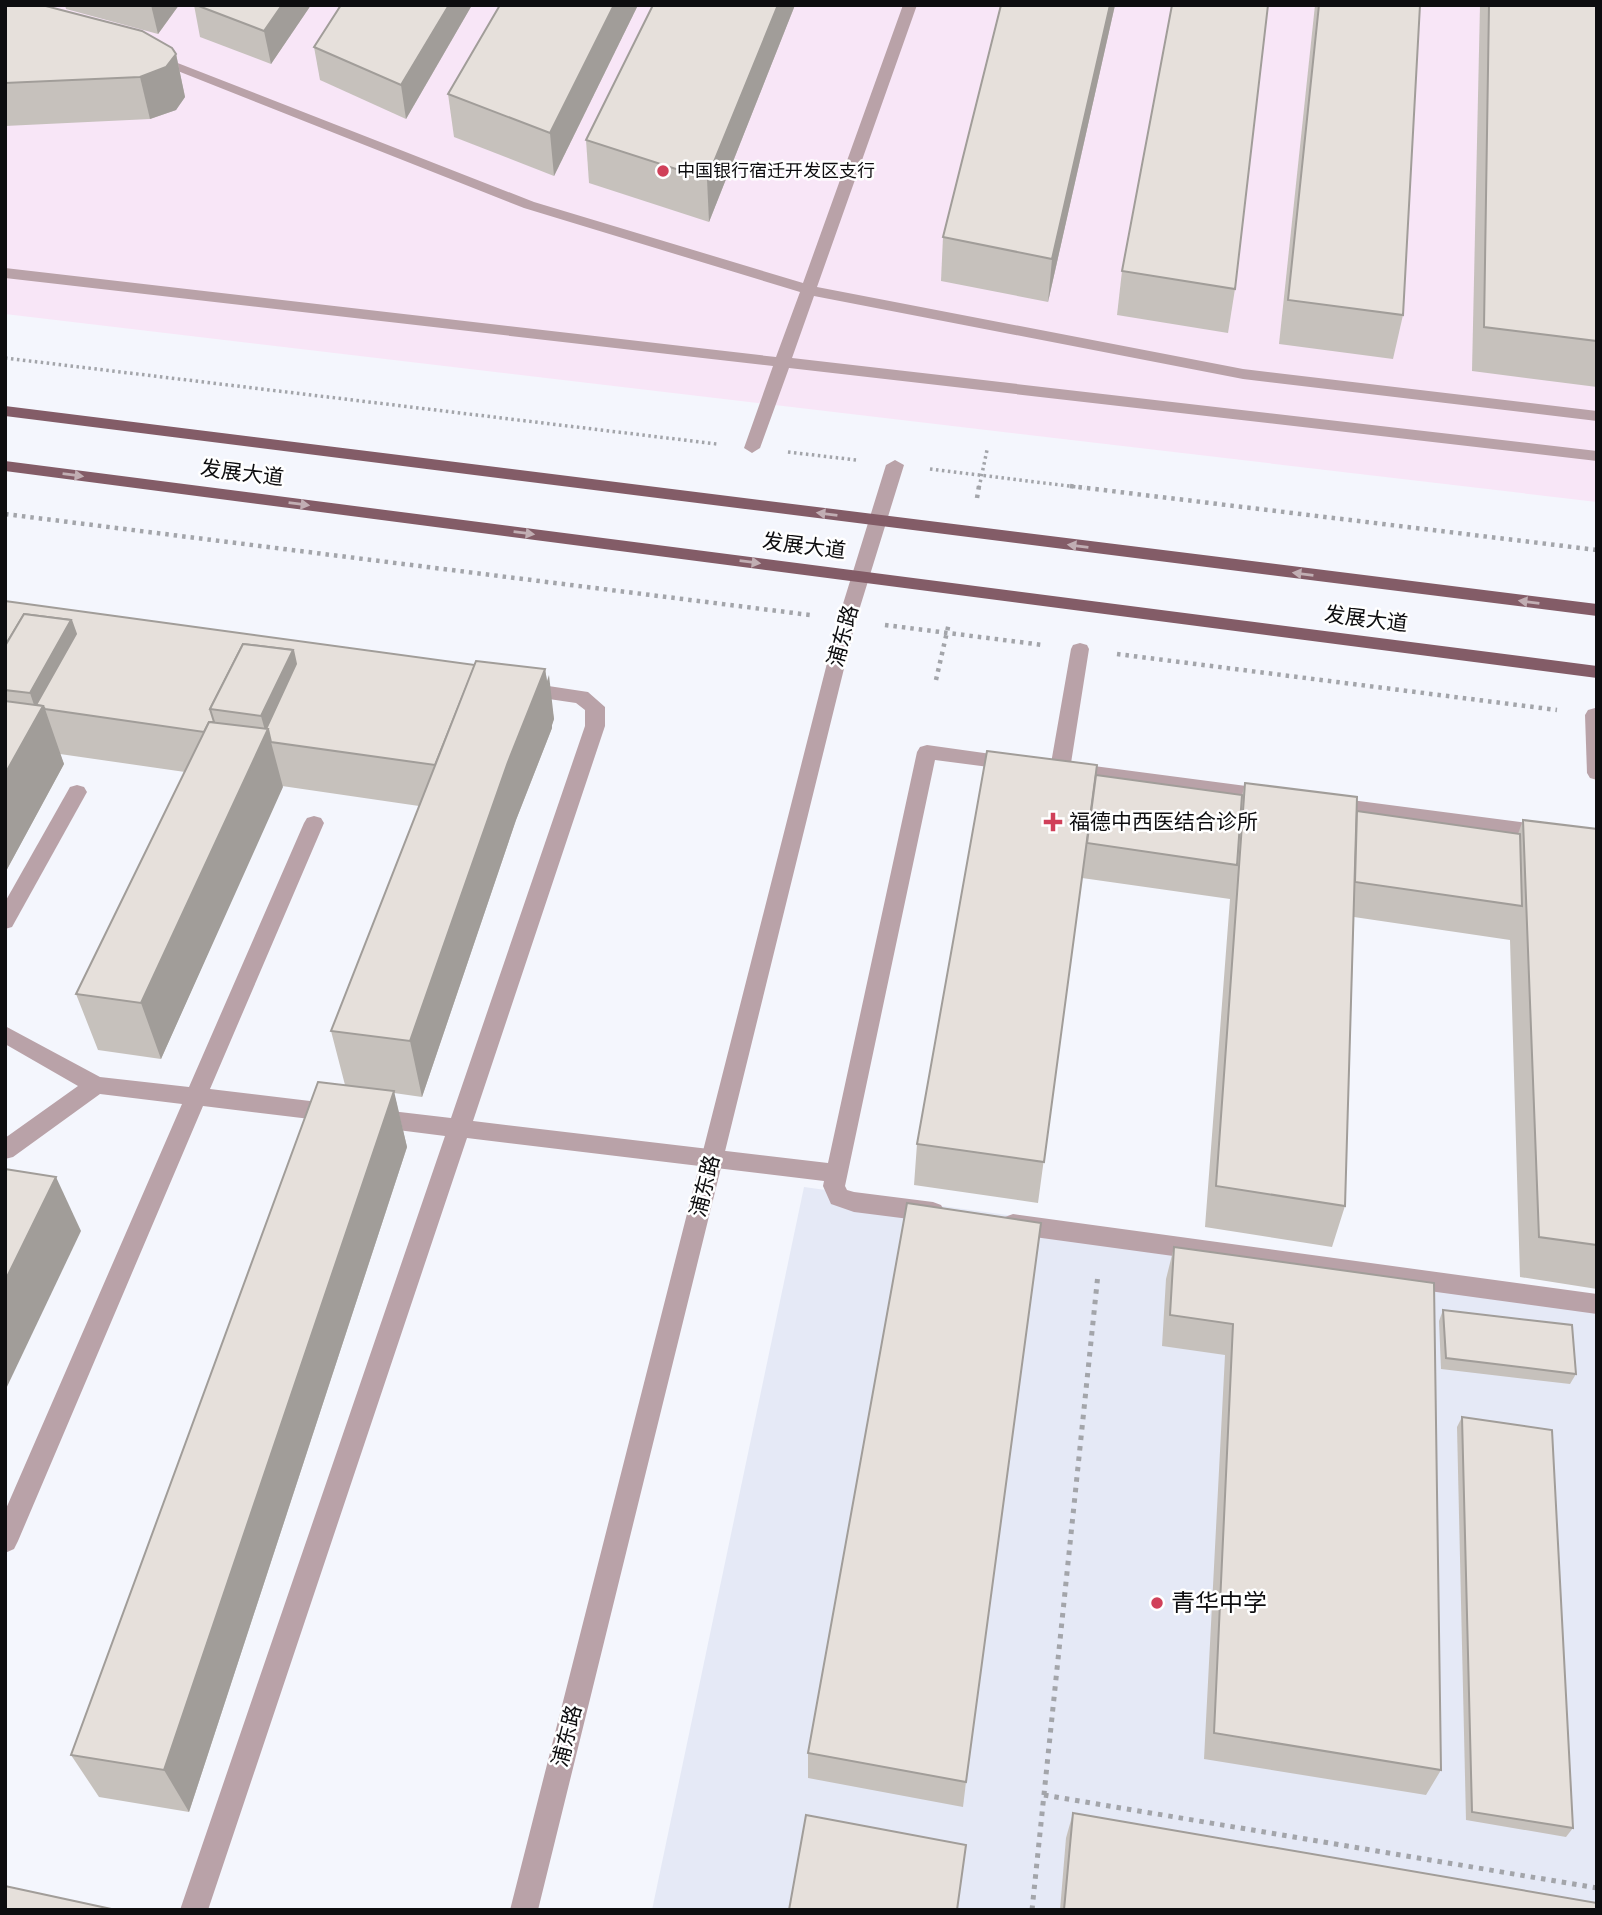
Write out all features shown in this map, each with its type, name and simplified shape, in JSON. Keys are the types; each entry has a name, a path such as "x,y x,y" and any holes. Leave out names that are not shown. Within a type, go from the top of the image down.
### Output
{"main road":[{"name":"发展大道","path":"5,411 1597,610"},
{"name":"发展大道","path":"5,466 1597,671"}],"street":[{"path":"752,448 910,5"},
{"path":"133,50 529,205 810,290 1243,374 1597,416"},
{"path":"5,273 1597,456"},
{"name":"浦东路","path":"524,1910 847,620 895,465"},
{"path":"1060,769 1080,649"},
{"path":"197,1909 595,726 595,707 581,697 498,686"},
{"path":"1595,715 1597,773"},
{"path":"950,1215 847,1200 836,1193 837,1173 927,752 1597,839"},
{"path":"5,921 77,792"},
{"path":"5,1541 194,1096 314,823"},
{"path":"5,1034 96,1085 837,1173"},
{"path":"5,1150 96,1085"},
{"path":"991,1221 1597,1304"}],"path":[{"path":"5,358 1597,550"},
{"path":"5,514 1595,715"},
{"path":"1032,1910 1100,1261"},
{"path":"1044,1795 1597,1888"}],"shaded area":[{"path":"5,5 1597,5 1597,502 5,314"},
{"name":"青华中学","path":"804,1187 1597,1296 1597,1910 652,1910"}],"building":[{"path":"5,5 42,5 142,31 172,48 176,54 166,67 140,77 5,83"},
{"path":"196,5 282,5 264,31"},
{"path":"341,5 449,5 401,85 314,47"},
{"path":"500,5 614,5 550,133 448,94"},
{"path":"653,5 778,5 707,179 586,140"},
{"path":"1001,5 1110,5 1052,259 943,237"},
{"path":"1172,5 1268,5 1235,289 1122,271"},
{"path":"1319,5 1420,5 1403,315 1288,300"},
{"path":"1489,5 1597,5 1597,341 1484,327"},
{"path":"5,601 475,665 435,765 271,742 266,729 296,664 293,650 243,644 210,709 214,722 209,722 204,732 45,709 36,705 76,634 71,620 24,614 5,646"},
{"path":"24,614 71,620 30,693 5,690 5,646"},
{"path":"243,644 293,650 261,716 210,709"},
{"path":"476,661 545,669 508,762 410,1041 331,1031"},
{"path":"5,701 43,706 5,774"},
{"path":"209,722 268,729 141,1003 76,994"},
{"path":"987,751 1097,765 1044,1162 917,1144"},
{"path":"1096,775 1242,795 1237,865 1087,843"},
{"path":"1245,783 1357,797 1345,1206 1216,1186"},
{"path":"1357,811 1520,834 1522,906 1355,882"},
{"path":"1523,820 1597,829 1597,1245 1539,1237"},
{"path":"318,1082 394,1091 164,1770 71,1755"},
{"path":"5,1169 56,1177 5,1281"},
{"path":"907,1203 1041,1223 966,1782 808,1753"},
{"path":"1174,1247 1434,1283 1441,1770 1214,1733 1233,1324 1170,1315"},
{"path":"1443,1310 1572,1325 1576,1374 1446,1358"},
{"path":"1462,1417 1552,1430 1573,1828 1472,1812"},
{"path":"1073,1813 1597,1903 1597,1910 1064,1910"},
{"path":"806,1815 966,1845 957,1910 789,1910"},
{"path":"5,1886 116,1910 5,1910"}],"place":[{"name":"中国银行宿迁开发区支行","path":"663,171"},
{"name":"福德中西医结合诊所","path":"1053,822"},
{"name":"青华中学","path":"1157,1603"}]}
